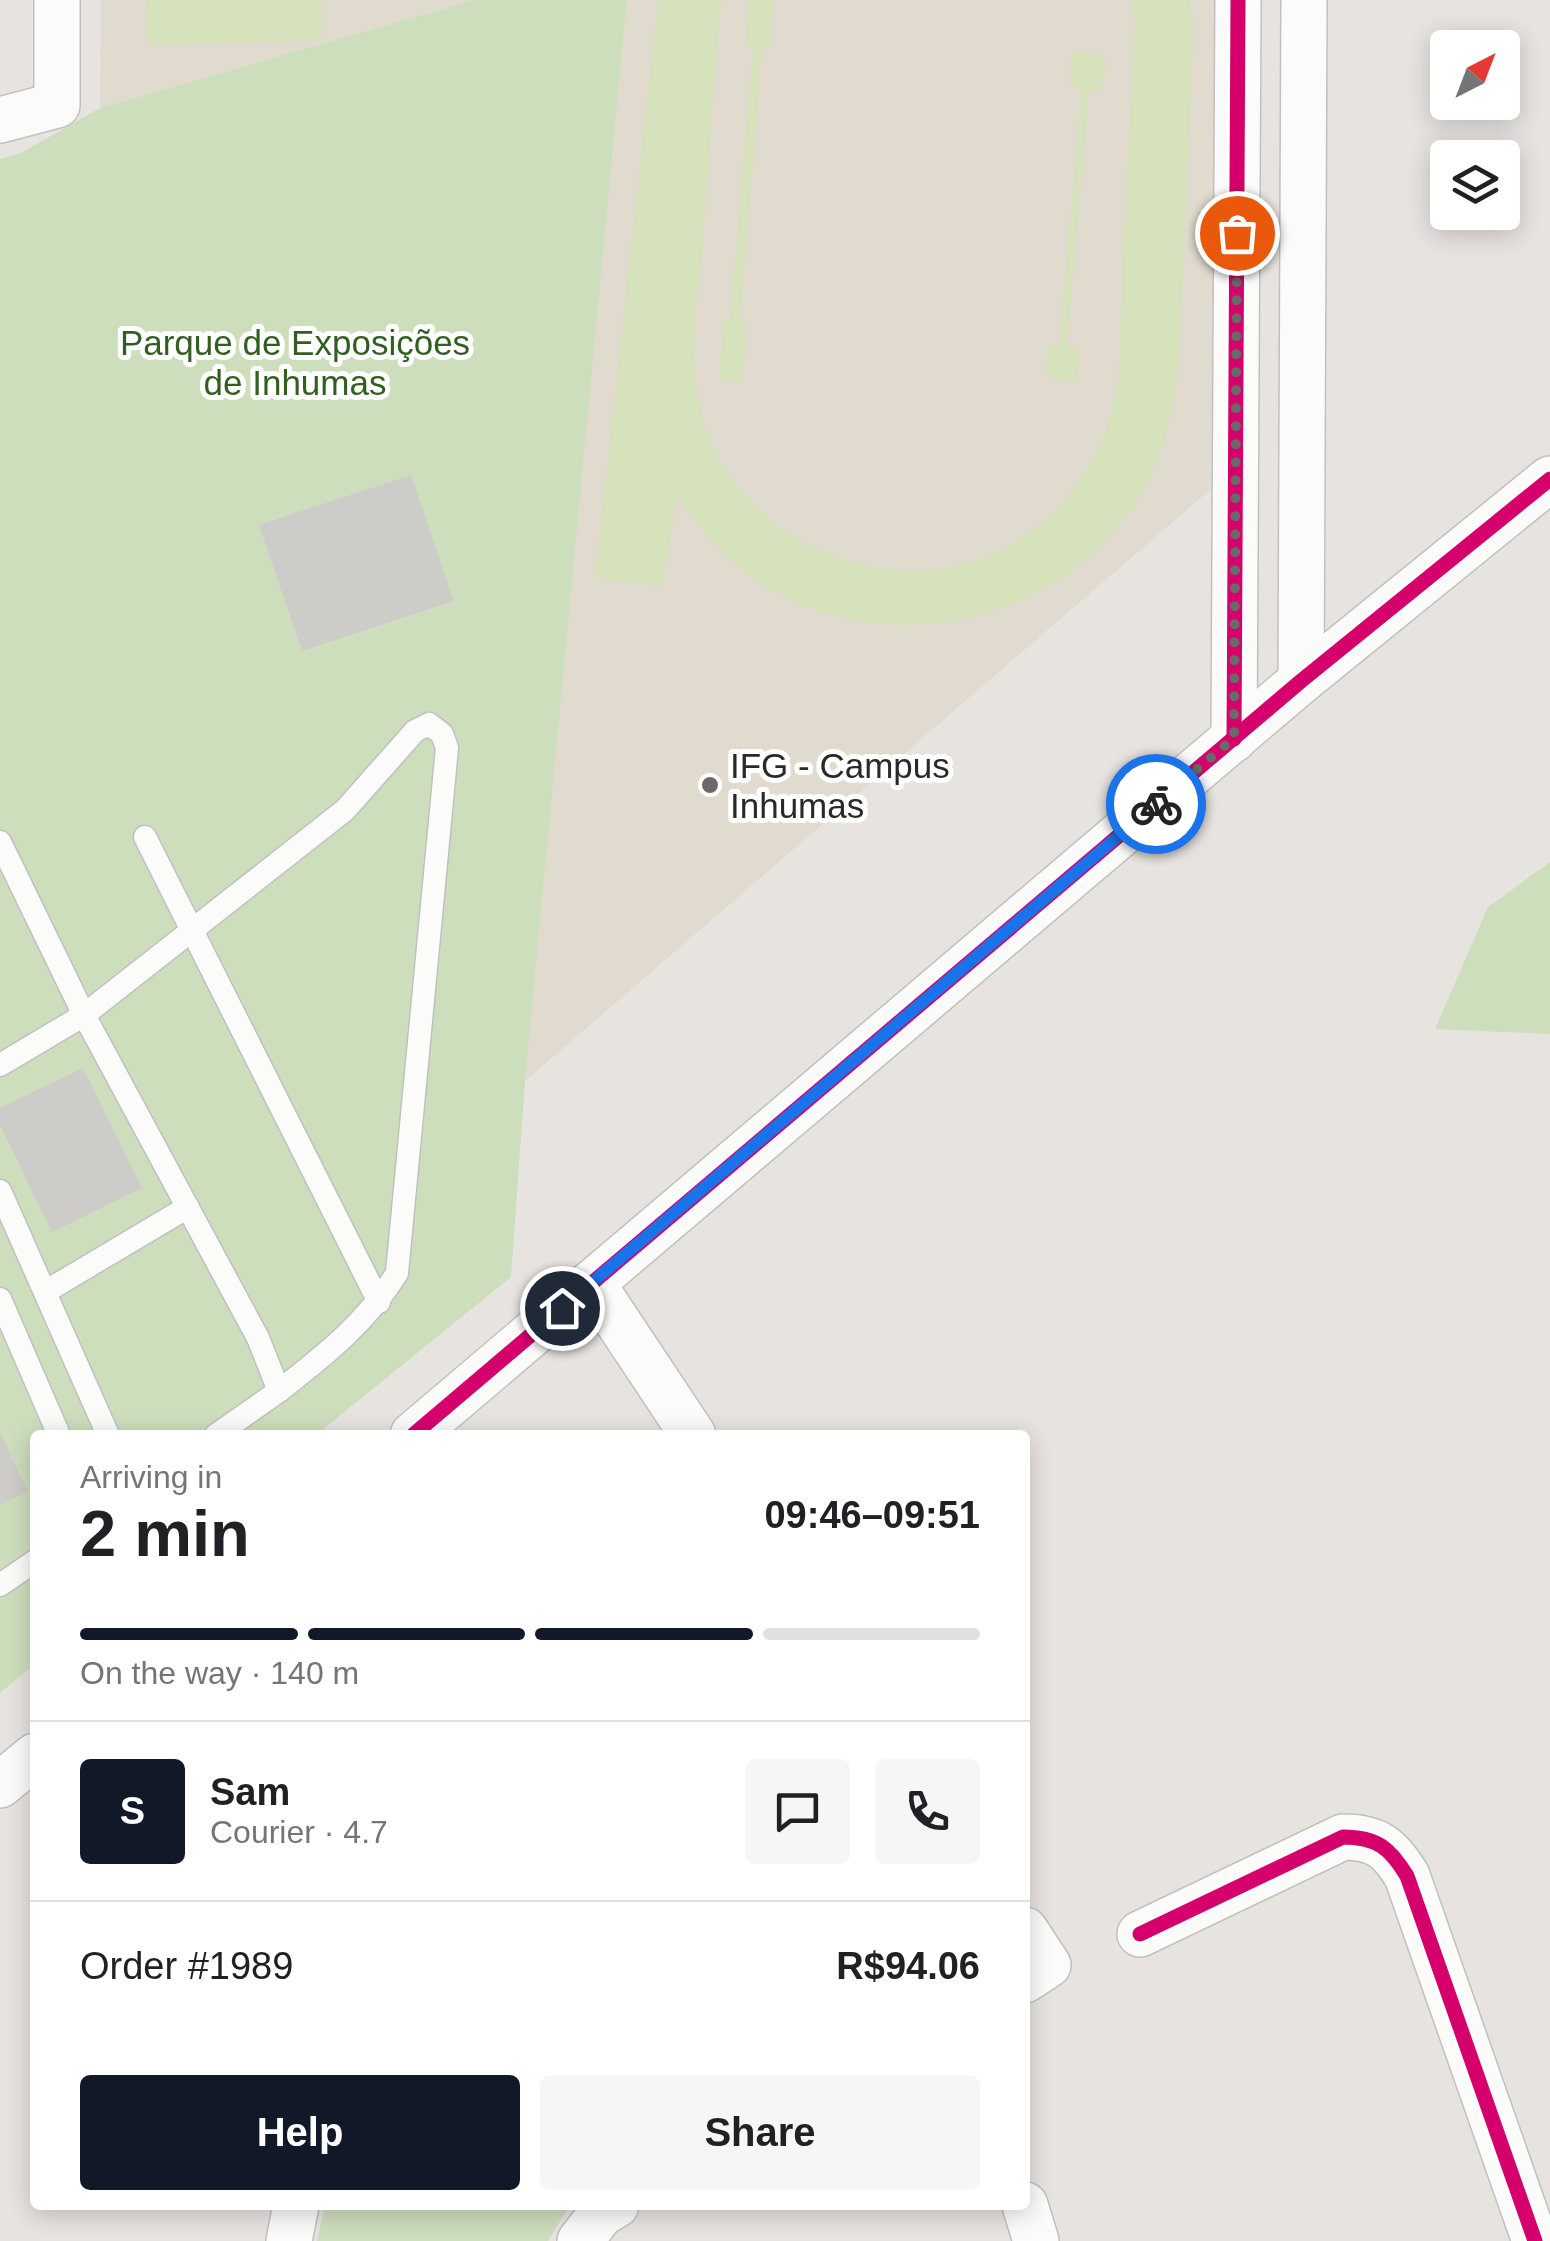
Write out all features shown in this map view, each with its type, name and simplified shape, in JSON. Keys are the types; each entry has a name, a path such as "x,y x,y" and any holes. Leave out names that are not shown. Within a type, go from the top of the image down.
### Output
{"street":[{"path":"0,120 57,105 57,0"},
{"path":"1234,738 1238,0"},
{"path":"1301,681 1304,0"},
{"path":"419,1430 1301,681 1550,479"},
{"path":"592,1283 690,1430"},
{"path":"0,1785 30,1760"},
{"path":"1140,1934 1342,1837 1368,1837 1392,1850 1407,1876 1536,2241"},
{"path":"288,2241 295,2210"},
{"path":"580,2241 608,2210"},
{"path":"1026,2210 1036,2241"}],"lane":[{"path":"0,1064 84,1015 346,810 414,730 429,724 442,734 447,748 397,1273 379,1302 331,1351 223,1430"},
{"path":"145,837 379,1302"},
{"path":"0,842 84,1015 258,1338 279,1391"},
{"path":"0,1190 106,1430"},
{"path":"45,1292 188,1207"},
{"path":"0,1299 57,1430"},
{"path":"0,1585 30,1564"}],"shaded area":[{"path":"101,0 474,0 100,108"},
{"name":"IFG - Campus Inhumas","path":"627,0 1216,0 1211,489 525,1081"}],"green space":[{"path":"147,0 321,0 322,41 148,44"},
{"name":"Parque de Exposições de Inhumas","path":"474,0 627,0 525,1081 511,1277 322,1430 30,1430 30,1668 0,1693 0,159 21,153 100,108"},
{"path":"658,0 721,0 694,348 696,388 713,446 733,481 759,510 789,534 823,552 860,564 899,570 967,564 1016,541 1058,506 1091,462 1110,420 1120,361 1135,16 1131,0 1189,0 1194,24 1178,373 1169,421 1161,452 1140,496 1103,543 1058,580 1006,607 950,622 893,625 835,616 781,595 731,561 677,498 662,587 595,577"},
{"path":"749,0 773,0 769,49 762,49 740,321 748,323 743,381 719,379 724,320 730,320 753,48 745,47"},
{"path":"1072,52 1106,55 1103,90 1089,90 1067,346 1080,348 1077,381 1046,378 1049,345 1059,345 1082,89 1069,87"},
{"path":"1550,862 1550,1034 1435,1029 1488,907"},
{"path":"324,2210 567,2210 548,2241 317,2241"}],"building":[{"path":"411,475 454,601 302,651 259,525"},
{"path":"83,1068 142,1188 52,1232 0,1125 0,1108"},
{"path":"0,1433 28,1491 0,1505"}],"cycle path":[{"path":"1234,739 1238,0"},
{"path":"419,1430 1301,681 1550,479"},
{"path":"1140,1934 1343,1837 1365,1839 1381,1846 1407,1876 1535,2241"}],"way so far":[{"path":"1156,804 1234,738 1237,233"}],"place":[{"name":"IFG - Campus Inhumas","path":"710,785"}],"route":[{"path":"562,1308 1156,804"}]}
